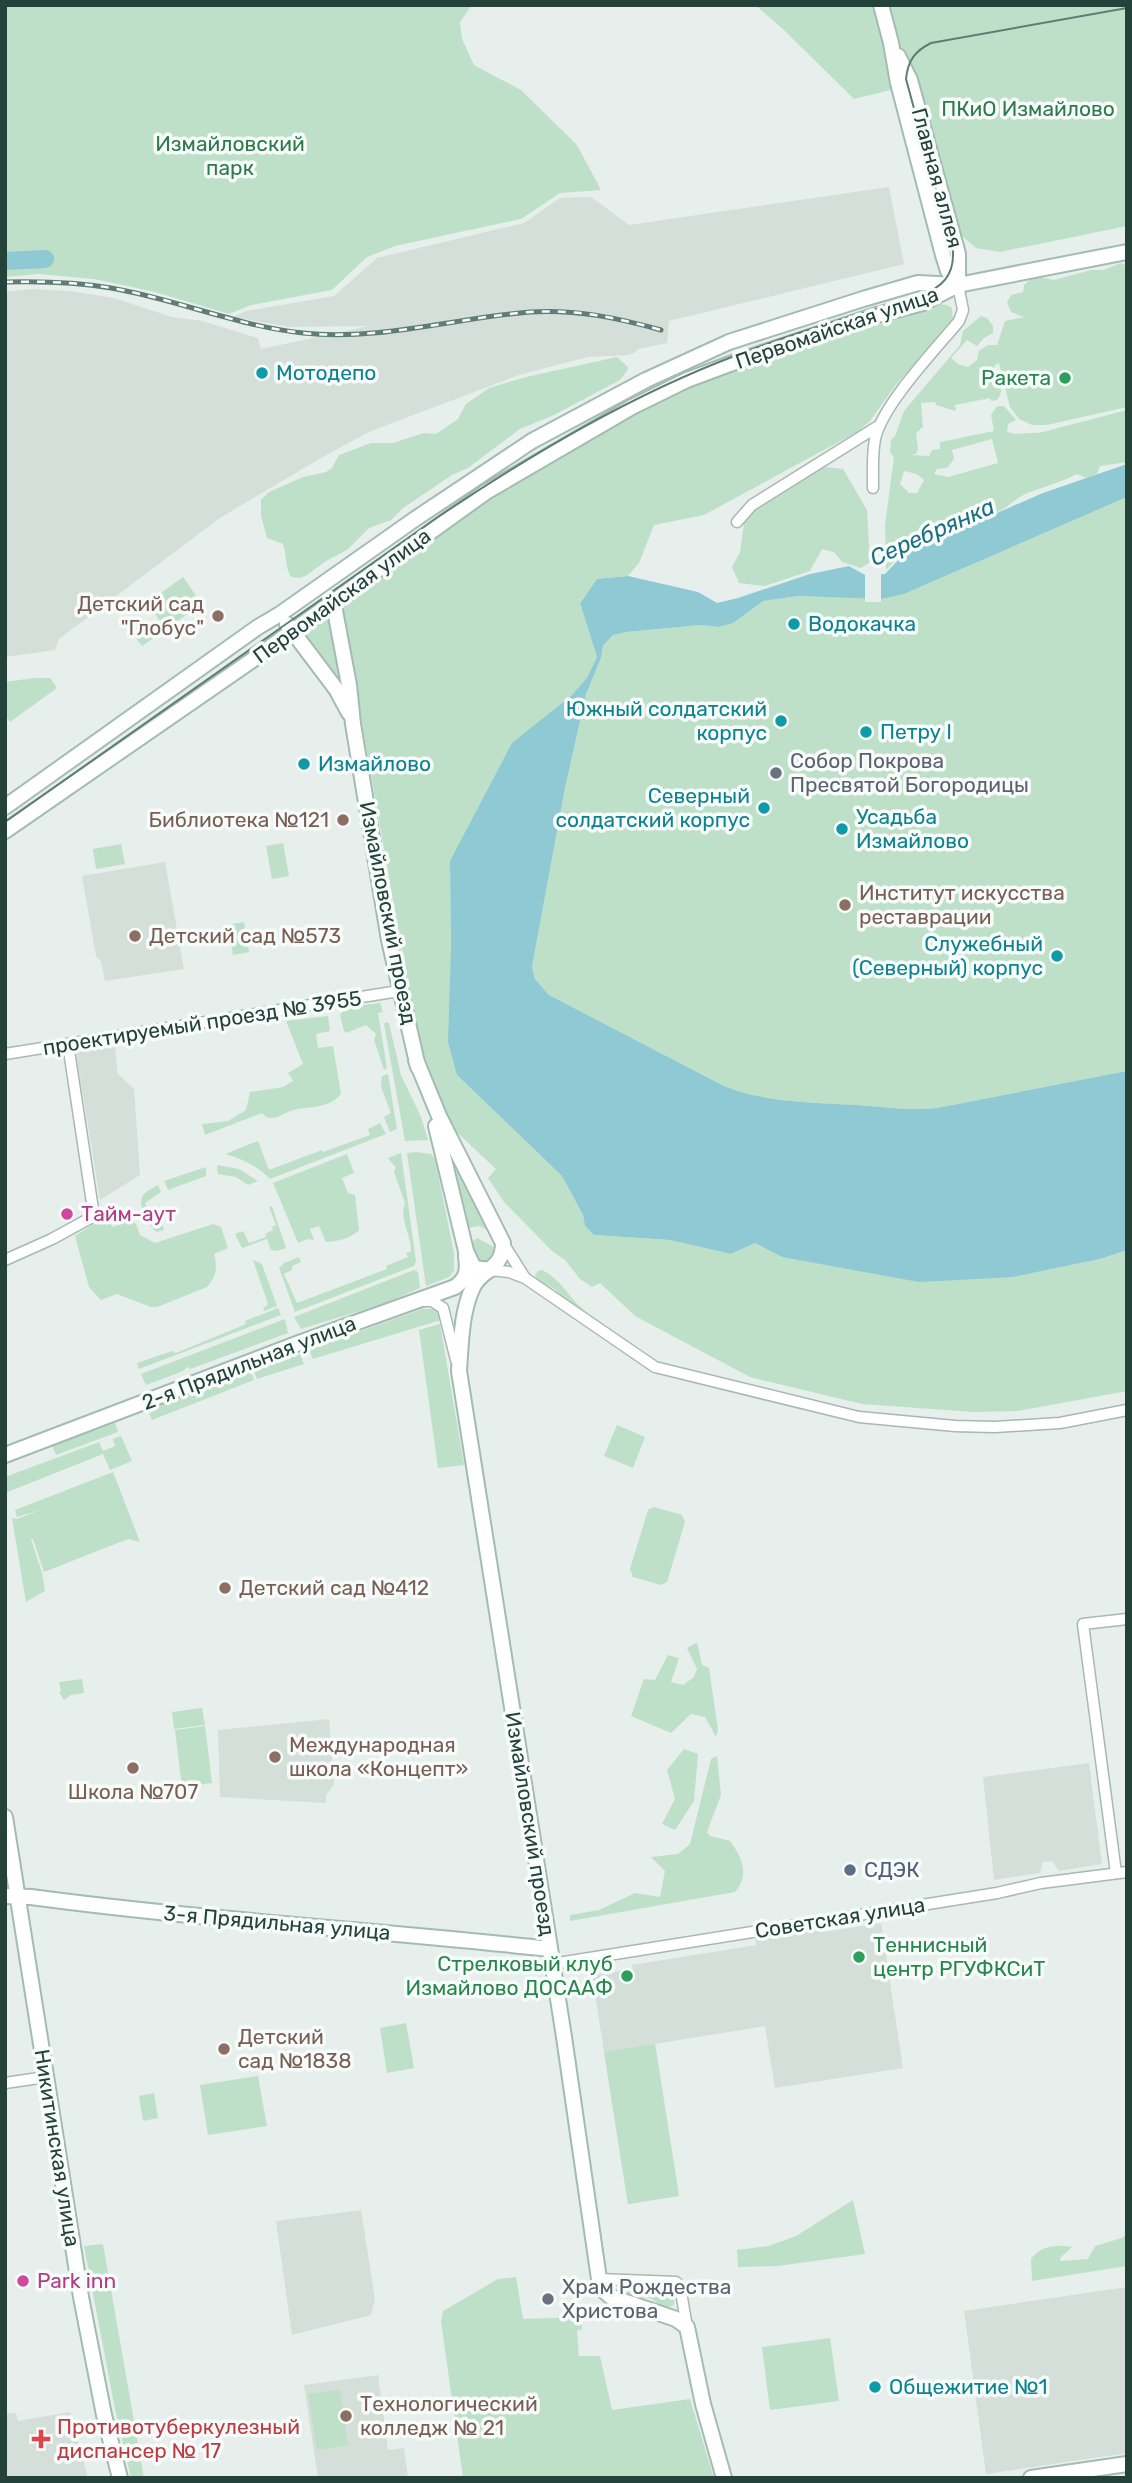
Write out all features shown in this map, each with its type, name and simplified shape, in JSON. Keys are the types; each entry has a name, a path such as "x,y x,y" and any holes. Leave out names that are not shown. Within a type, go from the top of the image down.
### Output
{"street":[{"name":"Главная аллея","path":"881,5 943,255 948,271 958,285"},
{"name":"Главная аллея","path":"891,43 910,80 955,241 958,254 958,285"},
{"path":"737,522 752,505 873,431 880,424 909,381 962,316 963,305 958,285 1127,252"},
{"name":"Главная аллея","path":"918,283 936,274 942,264 943,255"},
{"name":"Первомайская улица","path":"5,807 168,690 532,441 646,380 729,342 918,283 958,285"},
{"name":"Первомайская улица","path":"5,831 178,712 486,492 632,407 687,380 738,360 873,316 923,303 958,285"},
{"path":"873,488 875,439 880,424"},
{"name":"Измайловский проезд","path":"333,600 399,991 416,1060 442,1143 466,1251"},
{"name":"Измайловский проезд","path":"280,614 336,689 354,724"},
{"path":"168,690 176,702 178,712"},
{"name":"проектируемый проезд № 3955","path":"5,1054 399,991"},
{"path":"5,1260 94,1216 68,1044"},
{"name":"Измайловский проезд","path":"416,1060 439,1116 502,1243 525,1278"},
{"name":"Измайловский проезд","path":"459,1371 468,1300 474,1284 499,1260 503,1252 502,1243"},
{"path":"466,1251 474,1268 509,1272 525,1278 655,1367 859,1417 995,1427 1060,1423 1127,1410"},
{"name":"2-я Прядильная улица","path":"5,1455 455,1287 467,1273 466,1251"},
{"name":"Измайловский проезд","path":"419,1300 432,1301 443,1308 459,1371 599,2278"},
{"path":"1121,1872 1083,1624 1127,1619"},
{"name":"Никитинская улица","path":"5,1817 11,1897 46,2077 84,2309 104,2415 120,2478"},
{"name":"Советская улица","path":"552,1964 998,1893 1041,1882 1121,1872"},
{"name":"3-я Прядильная улица","path":"11,1897 192,1917 388,1932 550,1949"},
{"path":"5,2083 46,2077"},
{"path":"687,2327 676,2319 611,2297 603,2290 599,2278 676,2282 680,2286 705,2415 724,2478"},
{"path":"1031,2478 1127,2464"}],"shaded area":[{"path":"889,187 904,264 669,321 667,343 638,349 627,355 588,357 519,375 371,431 220,518 59,639 55,650 5,657 5,292 32,289 70,291 114,298 172,317 202,321 258,338 261,349 369,326 289,327 233,317 246,311 334,296 377,258 524,223 560,198 591,197 629,225"},
{"name":"Детский сад №573","path":"165,862 184,969 105,981 101,961 96,956 82,876"},
{"path":"115,1047 118,1074 134,1089 140,1175 100,1200 76,1052"},
{"name":"Международная школа «Концепт»","path":"329,1719 334,1784 326,1795 326,1803 220,1797 218,1730"},
{"path":"1089,1763 1102,1864 1059,1871 1052,1861 1043,1862 1040,1873 994,1880 983,1777"},
{"path":"881,1923 903,2068 775,2088 765,2026 655,2044 679,2196 628,2204 592,1975 633,1969 632,1965 756,1945 755,1936 822,1926 824,1932"},
{"path":"361,2210 375,2299 371,2315 292,2335 276,2221"},
{"path":"1127,2287 1127,2453 986,2474 964,2311"},
{"name":"Технологический колледж № 21","path":"378,2375 388,2450 404,2448 408,2478 318,2478 304,2385"},
{"name":"Противотуберкулезный диспансер № 17","path":"70,2412 88,2478 5,2478 5,2414 16,2413 18,2421"}],"green space":[{"name":"Измайловский парк","path":"5,5 472,5 460,22 462,39 474,65 521,90 577,145 601,190 560,193 521,219 395,246 367,257 332,290 251,305 229,314 155,292 94,279 38,274 5,277"},
{"name":"ПКиО Измайлово","path":"755,5 1127,5 1127,226 1000,252 976,248 961,235 919,83 854,99"},
{"path":"1121,263 1127,266 1127,407 1047,425 1032,425 1019,419 1010,407 999,363 995,365 993,374 1001,387 997,400 991,401 990,398 955,405 956,411 936,405 935,402 921,403 923,427 916,433 916,454 911,455 929,456 932,450 940,449 940,442 994,431 991,415 997,406 1004,406 1016,420 1008,424 1007,432 1015,434 1039,433 1127,410 1127,462 1100,466 1097,474 1086,478 1077,474 1025,494 1000,511 982,514 966,526 934,536 899,558 886,570 885,525 894,457 890,452 891,440 904,411 960,345 963,331 981,316 987,318 993,326 993,333 977,346 967,340 951,358 958,364 968,367 977,360 979,351 988,345 997,345 1005,321 1024,317 1011,312 1007,302 1011,295 1023,292 1024,285 1034,276 1054,280 1091,270 1104,270","holes":["992,439 998,463 948,477 934,474 937,469 947,468 954,459 952,450","904,471 917,474 924,480 917,493 909,493 900,484"]},
{"path":"938,304 952,308 953,320 895,386 870,421 857,432 704,515 654,525 639,563 628,576 597,579 580,602 597,657 587,679 571,696 450,861 457,1075 562,1176 583,1215 585,1226 594,1235 670,1240 731,1254 755,1243 782,1257 1013,1277 1100,1259 1127,1250 1127,1391 1018,1411 974,1412 862,1404 750,1377 635,1316 600,1283 592,1287 580,1279 565,1260 552,1251 504,1202 488,1178 496,1169 448,1124 431,1089 416,1031 342,610 342,602 492,496 675,391 835,333 856,331"},
{"path":"617,357 628,367 620,380 554,415 520,429 468,468 452,475 403,508 391,520 369,528 347,550 307,575 300,578 291,577 283,544 267,538 261,516 261,500 269,492 303,477 326,472 332,468 339,455 371,443 393,443 424,433 436,434 458,419 466,404 489,388"},
{"path":"825,467 843,469 867,510 870,562 861,568 842,562 834,552 822,549 810,571 765,586 739,583 732,567 740,552 745,517 762,501 805,475"},
{"name":"Усадьба Измайлово","path":"1127,497 1127,1071 927,1109 773,1099 724,1086 549,995 535,979 532,967 564,793 586,694 601,658 603,646 613,635 701,625 719,627 733,623 762,601 798,596 865,598 865,573 881,573 881,598 904,594"},
{"path":"183,577 202,604 166,629 147,603"},
{"path":"326,613 330,615 344,684 342,686 307,639 305,627"},
{"path":"140,617 155,637 142,646 127,627"},
{"path":"50,678 57,688 10,722 5,715 5,682"},
{"path":"283,843 289,876 272,879 266,846"},
{"path":"121,844 125,864 96,869 93,849"},
{"path":"244,922 249,952 233,955 228,925"},
{"path":"380,1003 383,1012 378,1013 387,1068 384,1070 374,1040 376,1034 366,1025 346,1033 340,1015 353,1007"},
{"path":"328,1016 330,1031 316,1034 318,1048 333,1046 341,1094 336,1099 325,1105 293,1110 274,1118 262,1113 205,1135 202,1124 228,1121 246,1110 250,1092 283,1087 293,1081 288,1073 303,1064 286,1021"},
{"path":"389,1023 401,1075 421,1117 428,1140 405,1141 384,1024"},
{"path":"388,1074 397,1129 390,1132 384,1117 391,1113 381,1087 382,1076"},
{"path":"380,1123 386,1134 270,1179 249,1163 225,1154 258,1141 269,1170 370,1135 368,1129"},
{"path":"401,1153 416,1261 414,1266 295,1312 279,1268 284,1263 299,1257 301,1262 284,1274 297,1303 387,1269 386,1266 408,1257 406,1253 411,1251 403,1215 405,1203 394,1172 396,1168 388,1158"},
{"path":"407,1153 431,1154 435,1159 454,1253 454,1271 449,1277 426,1286"},
{"path":"347,1154 354,1173 342,1178 348,1193 355,1195 359,1230 348,1237 326,1242 319,1226 310,1229 314,1240 298,1243 273,1183"},
{"path":"217,1165 239,1169 258,1181 248,1185 236,1177 218,1174"},
{"path":"206,1167 206,1176 168,1190 164,1181"},
{"path":"458,1169 491,1232 479,1226 468,1228 456,1170"},
{"path":"158,1185 161,1192 145,1203 153,1224 161,1221 164,1230 157,1232 147,1221 141,1204 143,1195"},
{"path":"272,1206 286,1248 271,1250 267,1239 242,1248 235,1234 243,1231 249,1243 266,1237 265,1234 273,1230 272,1227 276,1225 269,1207"},
{"path":"104,1217 112,1227 130,1221 136,1224 140,1235 155,1243 213,1224 221,1227 228,1248 214,1254 215,1272 207,1287 157,1307 117,1294 101,1300 89,1287 75,1236"},
{"path":"477,1238 494,1247 492,1262 478,1265 470,1244"},
{"path":"253,1260 262,1264 277,1306 264,1311 268,1304"},
{"path":"414,1270 418,1272 420,1288 386,1303 301,1329 294,1317"},
{"path":"542,1270 554,1278 585,1311 576,1309 554,1289 537,1280 535,1275"},
{"path":"278,1308 281,1315 139,1369 137,1363 172,1351 176,1353"},
{"path":"422,1309 435,1309 441,1320 313,1359 309,1350"},
{"path":"285,1319 288,1333 190,1369 188,1367 146,1385 141,1374"},
{"path":"440,1324 464,1465 438,1468 419,1330"},
{"path":"300,1354 304,1364 257,1379 254,1371"},
{"path":"250,1371 254,1380 152,1420 148,1410"},
{"path":"115,1423 118,1432 56,1455 52,1446"},
{"path":"617,1425 645,1437 633,1468 604,1456"},
{"path":"121,1436 132,1461 110,1470 103,1454 5,1493 5,1477 99,1442 103,1451 115,1446 113,1439"},
{"path":"113,1472 140,1542 128,1539 44,1572 31,1539 45,1591 26,1602 12,1518 17,1519 40,1510 17,1517 15,1510"},
{"path":"654,1507 682,1515 685,1522 667,1582 661,1585 633,1577 630,1569 648,1510"},
{"path":"697,1642 702,1665 709,1668 718,1730 716,1737 705,1717 691,1714 671,1733 631,1716 644,1679 655,1680 668,1655 679,1658 671,1682 683,1685 694,1677 697,1669 687,1648"},
{"path":"82,1679 84,1693 71,1695 64,1700 59,1692 59,1682"},
{"path":"202,1708 205,1725 174,1729 172,1712"},
{"path":"205,1726 212,1783 182,1787 175,1730"},
{"path":"684,1749 698,1754 694,1801 675,1830 662,1824 675,1799 667,1770"},
{"path":"717,1756 721,1795 707,1832 710,1836 730,1841 738,1853 743,1873 740,1886 735,1892 570,1921 570,1915 599,1910 635,1893 660,1897 665,1871 651,1857 678,1854 690,1844 711,1759"},
{"path":"406,2023 414,2068 387,2073 380,2028"},
{"path":"655,2044 679,2196 628,2204 604,2052"},
{"path":"258,2076 267,2126 208,2135 200,2085"},
{"path":"154,2093 158,2118 143,2121 139,2096"},
{"path":"853,2200 865,2254 778,2266 738,2267 737,2250 768,2246 796,2236"},
{"path":"1127,2233 1127,2266 1032,2281 1031,2259 1044,2249 1054,2246 1072,2247 1060,2261 1088,2259 1095,2246 1122,2238"},
{"path":"103,2244 144,2478 131,2478 84,2246"},
{"path":"516,2277 523,2319 581,2317 582,2329 577,2331 579,2356 600,2356 612,2410 690,2399 714,2478 463,2478 441,2321 443,2311 498,2279"},
{"path":"664,2286 675,2295 674,2305 665,2308 650,2298 634,2299 624,2294 624,2287"},
{"path":"830,2338 839,2401 770,2410 762,2347"},
{"path":"340,2389 348,2445 317,2450 308,2394"}],"water":[{"path":"1127,464 1127,497 904,594 881,599 798,596 763,601 733,623 719,627 701,625 613,635 603,646 601,658 586,694 564,793 532,967 535,979 549,995 724,1086 773,1099 927,1109 1127,1071 1127,1250 1100,1259 1013,1277 919,1282 782,1257 755,1243 731,1254 670,1240 594,1235 585,1226 583,1215 562,1176 457,1075 448,1042 450,861 512,743 571,696 587,678 597,657 580,603 597,579 628,576 698,592 717,603 810,574 849,566 865,575 885,574 905,553 1043,493"}],"pier":[{"path":"865,573 881,573 881,602 865,602"}],"waterway":[{"name":"Серебрянка","path":"5,261 45,259"}],"tram line":[{"path":"5,822 438,517 583,427 659,388 737,355 935,289 949,274 953,252 906,79 913,57 931,43 1127,8"}],"railway":[{"path":"5,282 58,282 111,288 254,325 303,333 360,334 547,311 597,315 661,330"}],"place":[{"name":"Мотодепо","path":"262,373"},
{"name":"Ракета","path":"1065,378"},
{"name":"Детский сад \"Глобус\"","path":"218,616"},
{"name":"Водокачка","path":"794,624"},
{"name":"Южный солдатский корпус","path":"781,721"},
{"name":"Петру I","path":"866,732"},
{"name":"Измайлово","path":"304,764"},
{"name":"Собор Покрова Пресвятой Богородицы","path":"776,773"},
{"name":"Северный солдатский корпус","path":"764,808"},
{"name":"Библиотека №121","path":"343,820"},
{"name":"Усадьба Измайлово","path":"842,829"},
{"name":"Институт искусства реставрации","path":"845,905"},
{"name":"Детский сад №573","path":"135,936"},
{"name":"Служебный (Северный) корпус","path":"1057,956"},
{"name":"Тайм-аут","path":"67,1214"},
{"name":"Детский сад №412","path":"225,1588"},
{"name":"Международная школа «Концепт»","path":"275,1757"},
{"name":"Школа №707","path":"133,1768"},
{"name":"СДЭК","path":"850,1870"},
{"name":"Теннисный центр РГУФКСиТ","path":"859,1957"},
{"name":"Стрелковый клуб Измайлово ДОСААФ","path":"627,1976"},
{"name":"Детский сад №1838","path":"224,2049"},
{"name":"Park inn","path":"23,2281"},
{"name":"Храм Рождества Христова","path":"548,2299"},
{"name":"Общежитие №1","path":"875,2387"},
{"name":"Технологический колледж № 21","path":"346,2416"},
{"name":"Противотуберкулезный диспансер № 17","path":"41,2439"}]}
